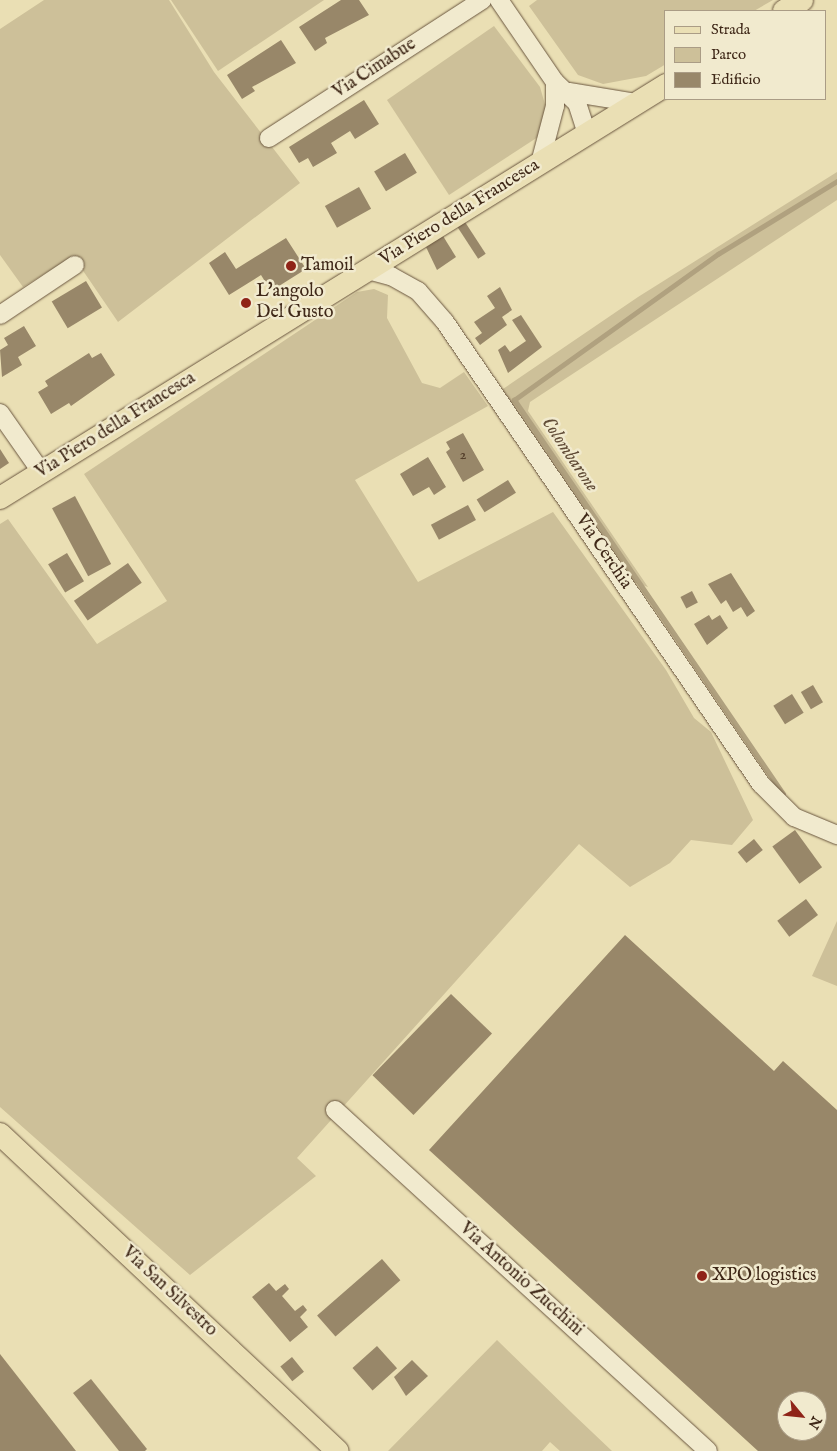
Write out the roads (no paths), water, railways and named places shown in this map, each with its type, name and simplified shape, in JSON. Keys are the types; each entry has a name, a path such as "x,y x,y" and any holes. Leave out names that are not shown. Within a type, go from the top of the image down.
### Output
{"main road":[{"path":"786,10 802,0"},
{"name":"Via Piero della Francesca","path":"0,498 664,86"},
{"name":"Via San Silvestro","path":"0,1134 338,1451"}],"street":[{"name":"Via Cimabue","path":"268,138 482,0"},
{"path":"499,0 587,134"},
{"path":"560,92 637,103"},
{"path":"540,163 560,92"},
{"path":"0,315 75,264"},
{"name":"Via Cerchia","path":"368,270 391,276 418,291 445,322 761,784 794,817 837,835"},
{"path":"0,413 42,473"},
{"name":"Via Antonio Zucchini","path":"334,1110 708,1451"}],"waterway":[{"name":"Colombarone","path":"783,794 514,400 718,254 837,181"}],"place":[{"name":"Tamoil","path":"291,266"},
{"name":"L'angolo Del Gusto","path":"246,303"},
{"name":"XPO logistics","path":"702,1276"}]}
